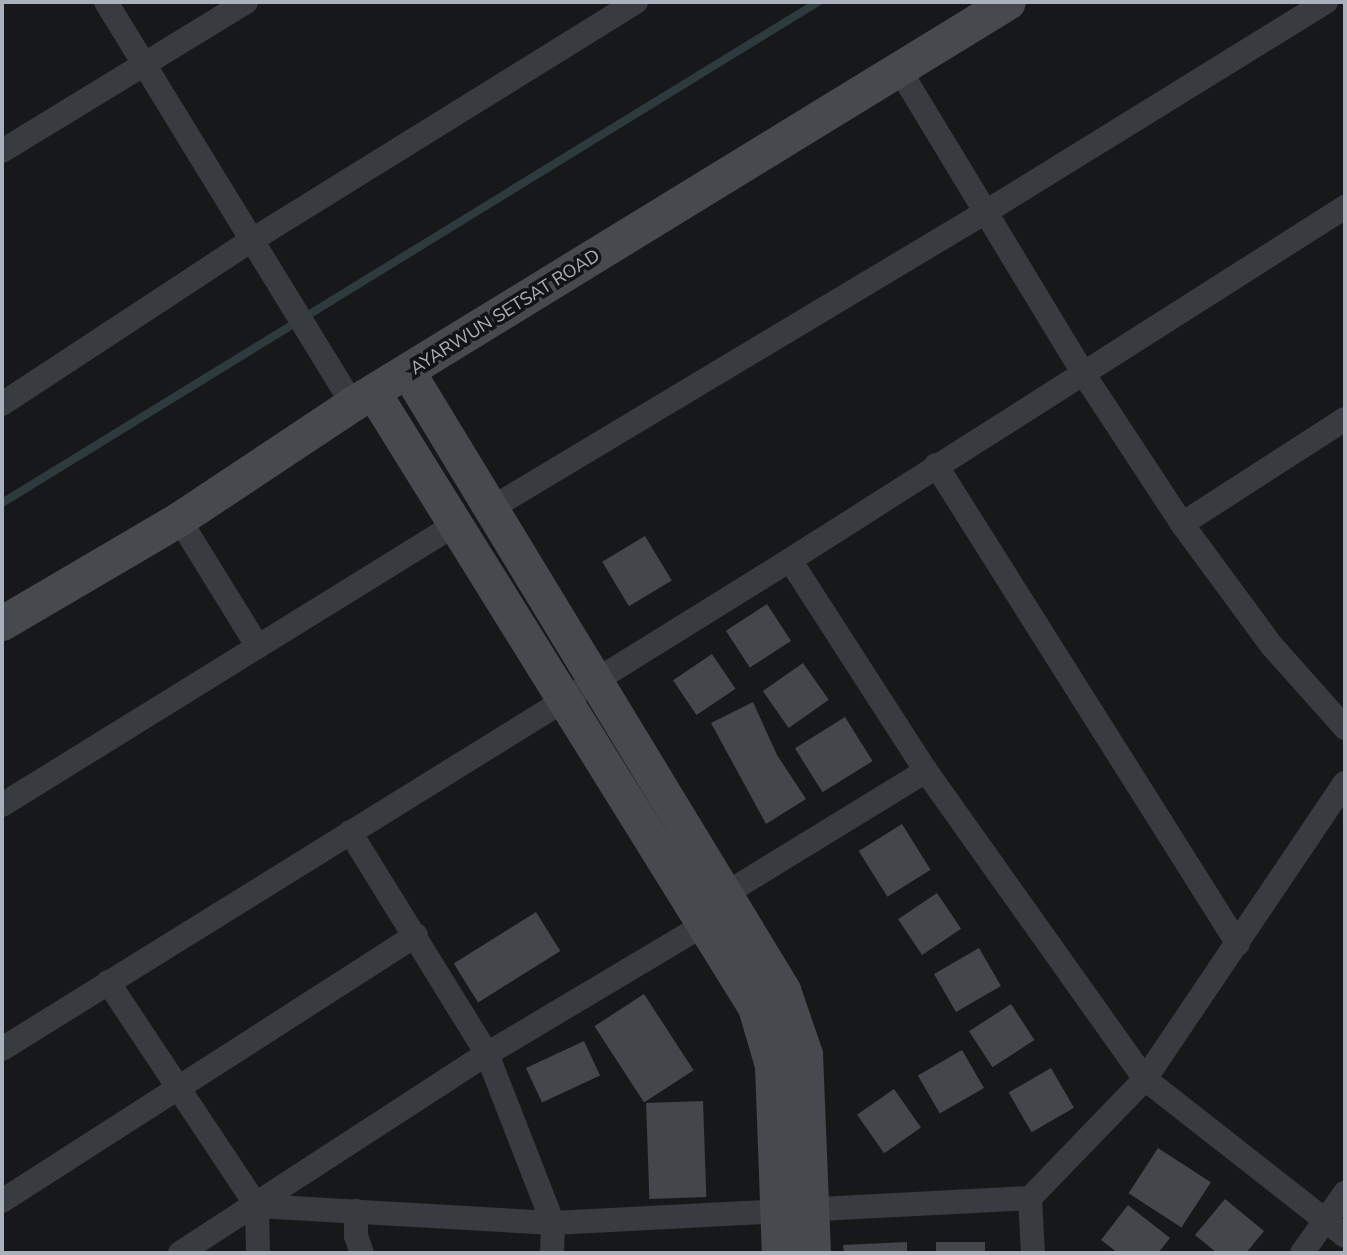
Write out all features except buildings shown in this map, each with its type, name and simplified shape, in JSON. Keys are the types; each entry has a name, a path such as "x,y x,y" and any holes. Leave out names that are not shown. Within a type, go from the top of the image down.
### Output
{"street":[{"path":"106,2 309,334 362,398 579,690 725,894 783,990 805,1054 795,1210 779,1253"},
{"path":"2,151 246,2"},
{"path":"2,404 252,240 636,2"},
{"name":"AYARWUN SETSAT ROAD","path":"2,623 179,519 362,398 1008,2"},
{"path":"490,509 984,213 1326,2"},
{"path":"899,69 1083,373 1182,524 1272,646 1345,728"},
{"path":"2,1049 790,560 1345,207"},
{"path":"408,372 490,509 579,690 703,925 755,1007 772,1065 795,1210 813,1253"},
{"path":"1182,524 1345,419"},
{"path":"936,465 1238,944"},
{"path":"179,519 258,647"},
{"path":"2,805 456,524"},
{"path":"790,560 926,771 1145,1079 1345,1236"},
{"path":"180,1253 257,1206 487,1054 703,925 725,894 926,771"},
{"path":"257,1206 552,1223 1030,1198 1145,1079 1345,783"},
{"path":"350,832 487,1054 552,1223 552,1253"},
{"path":"2,1200 176,1085 416,935"},
{"path":"108,982 257,1206 258,1253"},
{"path":"1302,1253 1345,1193"},
{"path":"1030,1198 1033,1253"},
{"path":"356,1212 356,1236 362,1253"}],"waterway":[{"path":"2,503 818,2"}]}
